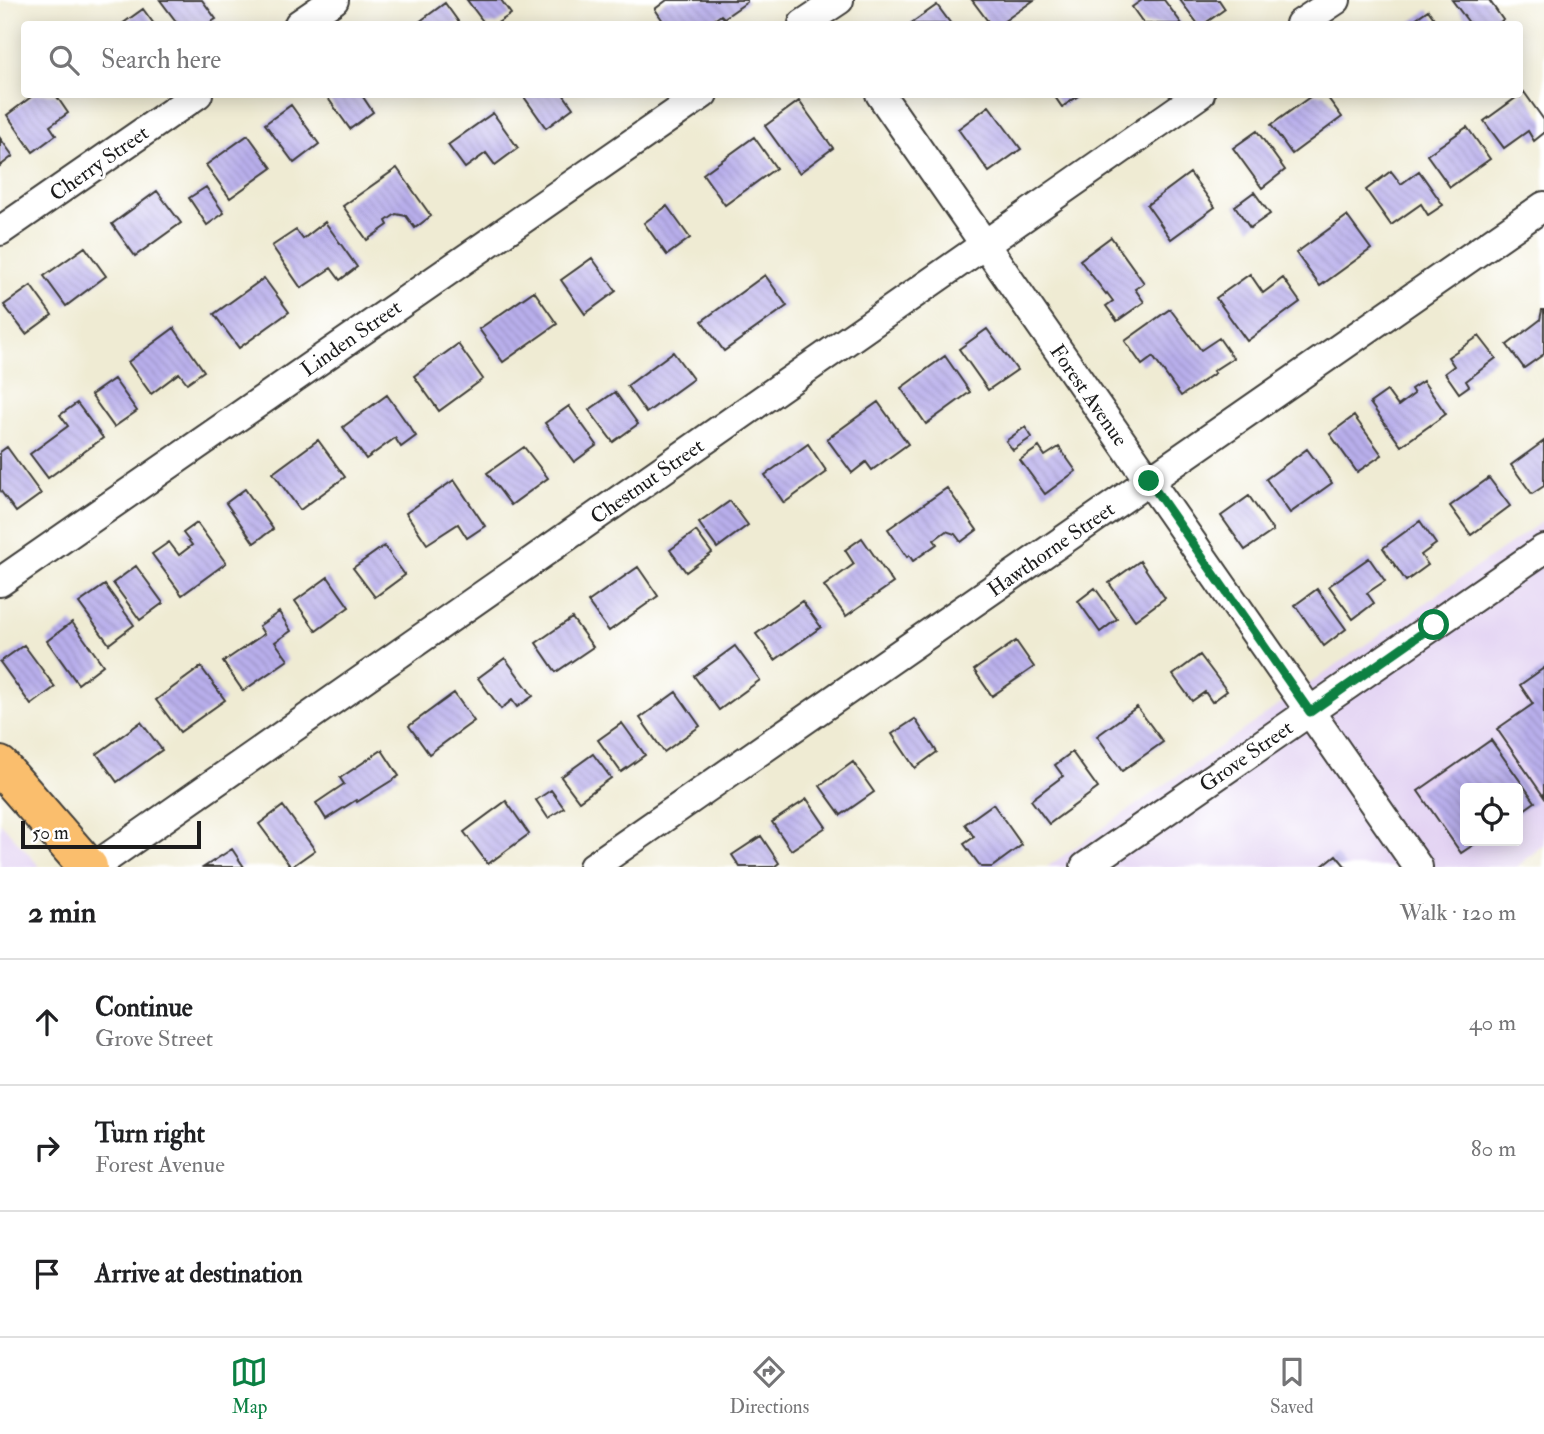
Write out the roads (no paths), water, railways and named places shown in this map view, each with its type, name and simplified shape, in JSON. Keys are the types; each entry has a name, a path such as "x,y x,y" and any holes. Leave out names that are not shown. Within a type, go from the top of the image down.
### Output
{"main road":[{"path":"0,766 88,867"}],"street":[{"path":"303,21 334,0"},
{"path":"1304,21 1336,0"},
{"name":"Cherry Street","path":"0,231 192,98"},
{"name":"Linden Street","path":"0,582 697,98"},
{"name":"Forest Avenue","path":"883,98 1418,867"},
{"name":"Chestnut Street","path":"94,867 1194,98"},
{"name":"Hawthorne Street","path":"593,867 1544,206"},
{"name":"Grove Street","path":"1085,867 1544,549"}]}
